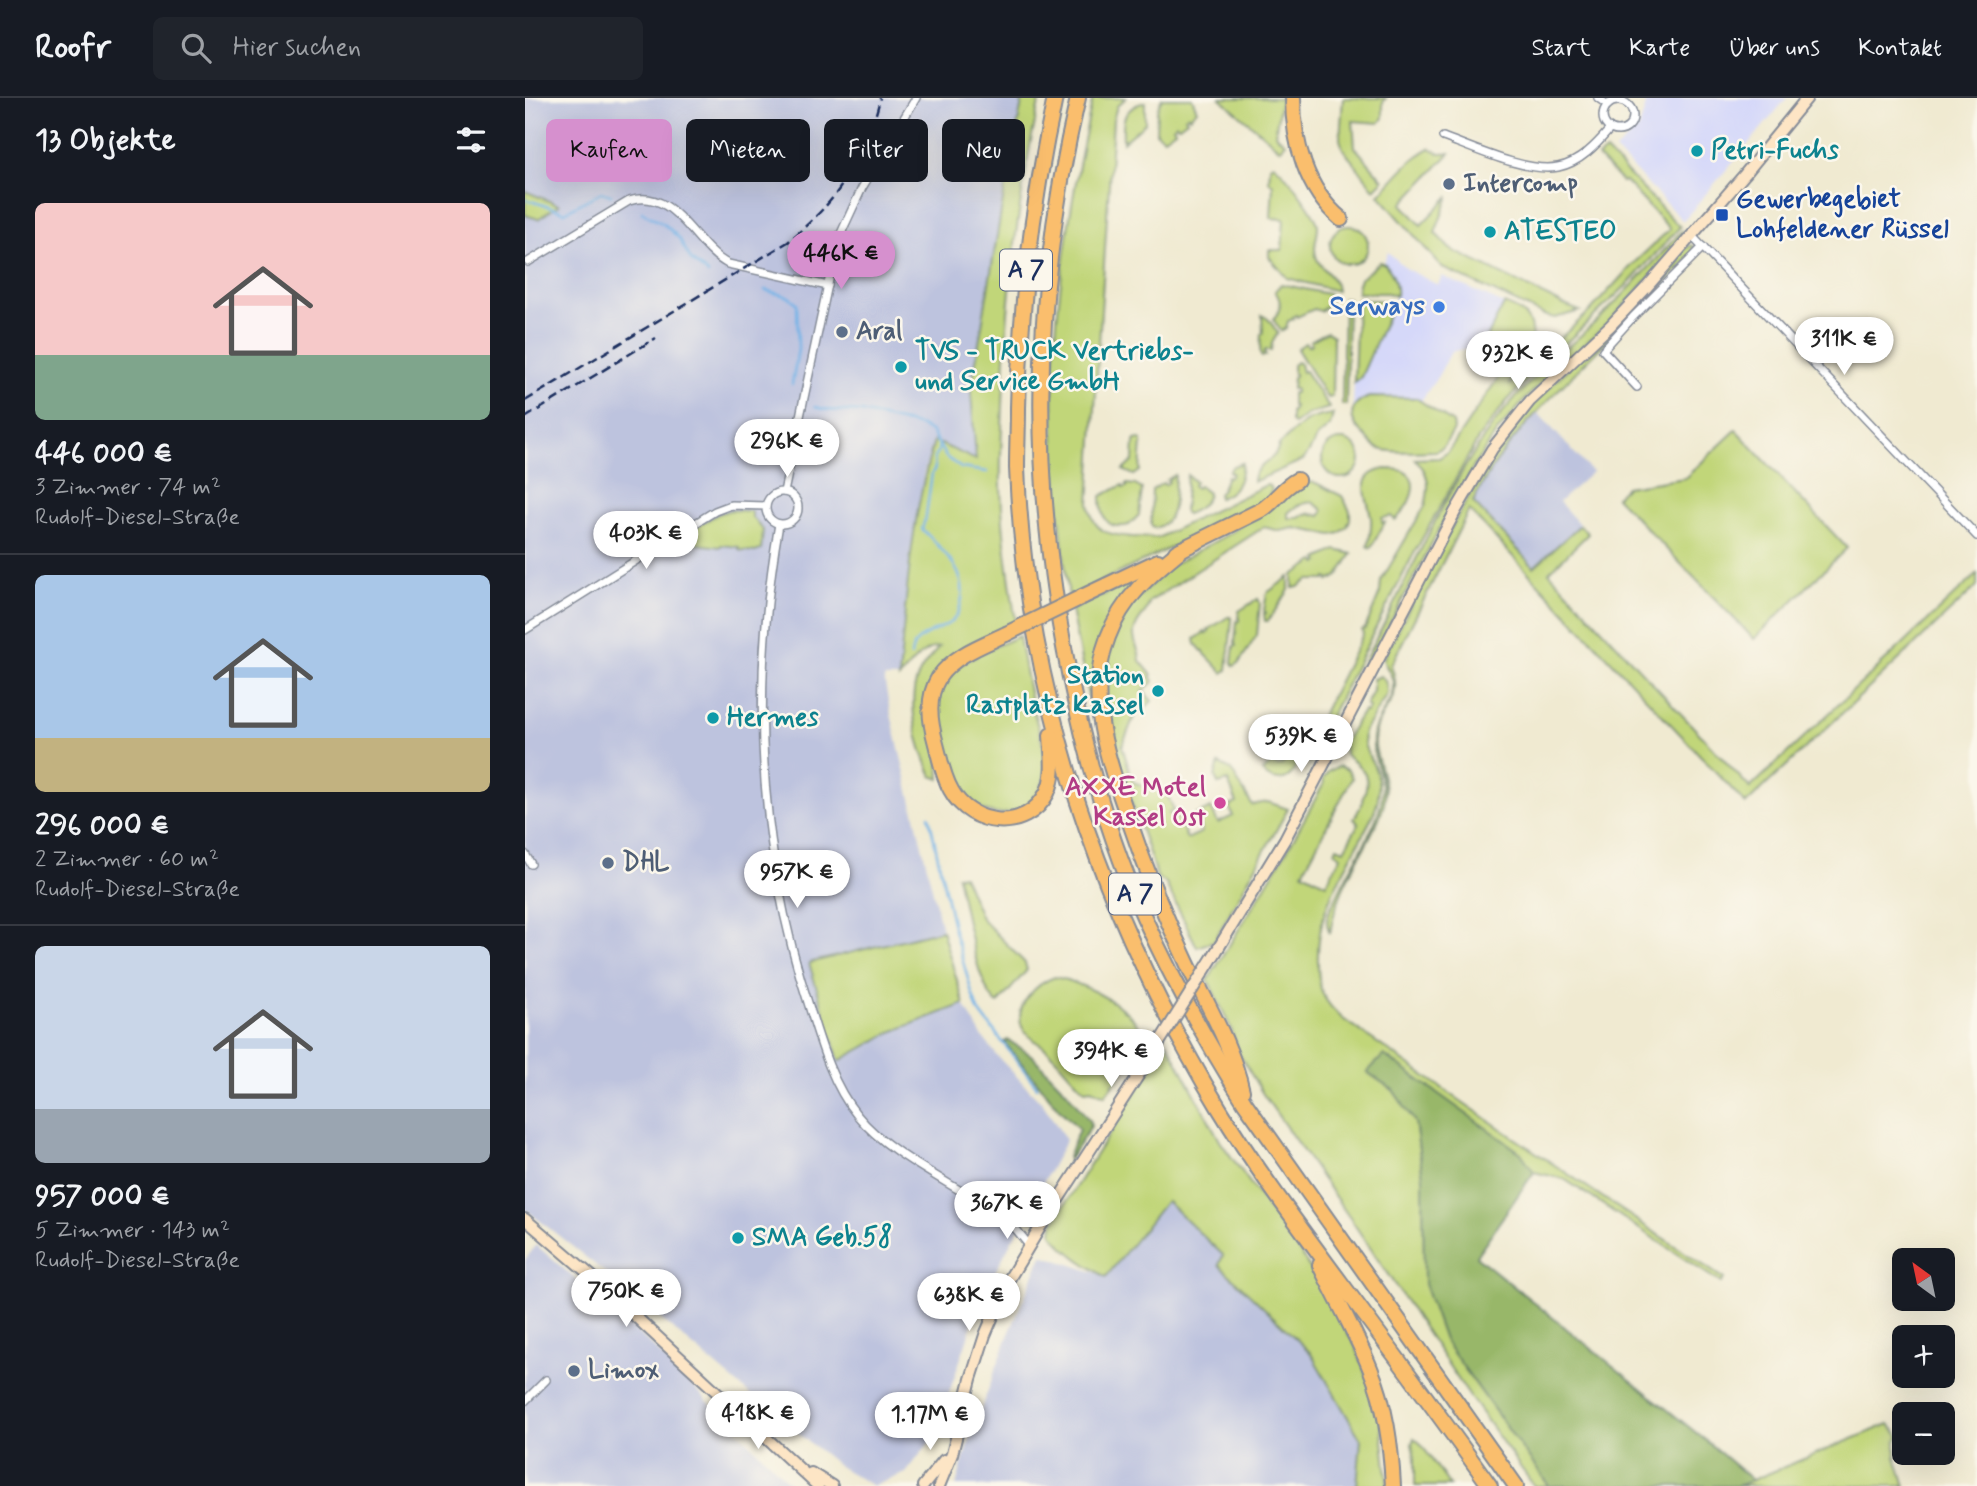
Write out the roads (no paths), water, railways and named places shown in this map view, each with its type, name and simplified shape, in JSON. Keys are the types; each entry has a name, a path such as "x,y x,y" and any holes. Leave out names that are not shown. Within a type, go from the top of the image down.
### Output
{"highway":[{"name":"A 7","path":"1055,98 1036,193 1024,288 1019,349 1017,444 1030,606 1050,706 1067,772 1121,918 1147,976 1219,1108 1304,1233 1490,1486"},
{"name":"A 7","path":"1078,98 1056,200 1044,305 1041,449 1057,617 1081,730 1096,783 1144,916 1192,1014 1245,1103 1516,1486"},
{"path":"1293,98 1295,130 1303,161 1324,200 1341,219"},
{"path":"1050,706 1053,769 1048,791 1043,799 1027,813 1006,821 992,821 970,812 951,792 933,732 931,696 940,676 957,659 1263,509 1297,480"},
{"path":"1182,549 1135,590 1110,630 1100,674 1100,718 1114,774 1146,868 1217,1022 1237,1071 1245,1103"},
{"path":"1304,1233 1370,1368 1388,1427 1393,1486"}],"main road":[{"path":"939,1486 952,1454 985,1335 1008,1281 1285,839 1455,512 1492,449 1530,401 1609,326 1692,236 1807,98"},
{"path":"525,1219 595,1279 818,1486"},
{"path":"924,1484 941,1464 955,1438"},
{"path":"792,1461 832,1486"}],"street":[{"path":"784,492 837,242 862,188 916,98"},
{"path":"1598,98 1608,105"},
{"path":"1629,106 1635,98"},
{"path":"1616,101 1629,106 1633,113 1629,126 1618,131 1610,129 1603,117 1608,105 1616,101"},
{"path":"1443,137 1512,162 1559,167 1586,153 1610,129"},
{"path":"528,262 629,201 647,198 673,210 715,256 728,264 828,286"},
{"path":"1692,236 1977,536"},
{"path":"1637,387 1602,350 1703,247"},
{"path":"784,492 793,497 797,510 793,519 779,524 769,517 766,506 772,495 784,492"},
{"path":"525,630 715,511 731,505 766,506"},
{"path":"779,524 763,644 763,760 768,820 779,891 792,951 812,1017 833,1073 857,1115 893,1147 1006,1218 1029,1245"},
{"path":"525,854 531,864"},
{"path":"1006,1218 1041,1226"},
{"path":"525,1401 546,1380"}],"waterway":[{"path":"525,199 565,212 601,192 611,195"},
{"path":"642,212 665,225 679,238 691,260 708,274"},
{"path":"765,290 789,297 797,303 798,349 792,384"},
{"path":"815,407 861,412 921,426 932,433 946,457 961,468 987,472"},
{"path":"911,656 912,649 920,638 953,620 961,603 961,581 952,562 922,529 935,468 934,458 939,444"},
{"path":"929,816 953,927 978,1010 1037,1087"}],"railway":[{"path":"525,401 788,242 820,212 844,182 869,134 880,98"},
{"path":"525,418 656,338"}],"place":[{"name":"Petri-Fuchs","path":"1697,151"},
{"name":"Intercomp","path":"1449,184"},
{"name":"Gewerbegebiet Lohfeldener Rüssel","path":"1722,215"},
{"name":"ATESTEO","path":"1490,232"},
{"name":"Serways","path":"1439,307"},
{"name":"Aral","path":"842,332"},
{"name":"TVS - TRUCK Vertriebs- und Service GmbH","path":"901,367"},
{"name":"Station Rastplatz Kassel","path":"1158,691"},
{"name":"Hermes","path":"713,718"},
{"name":"AXXE Motel Kassel Ost","path":"1220,803"},
{"name":"DHL","path":"608,863"},
{"name":"SMA Geb.58","path":"738,1238"},
{"name":"Limox","path":"574,1371"}]}
